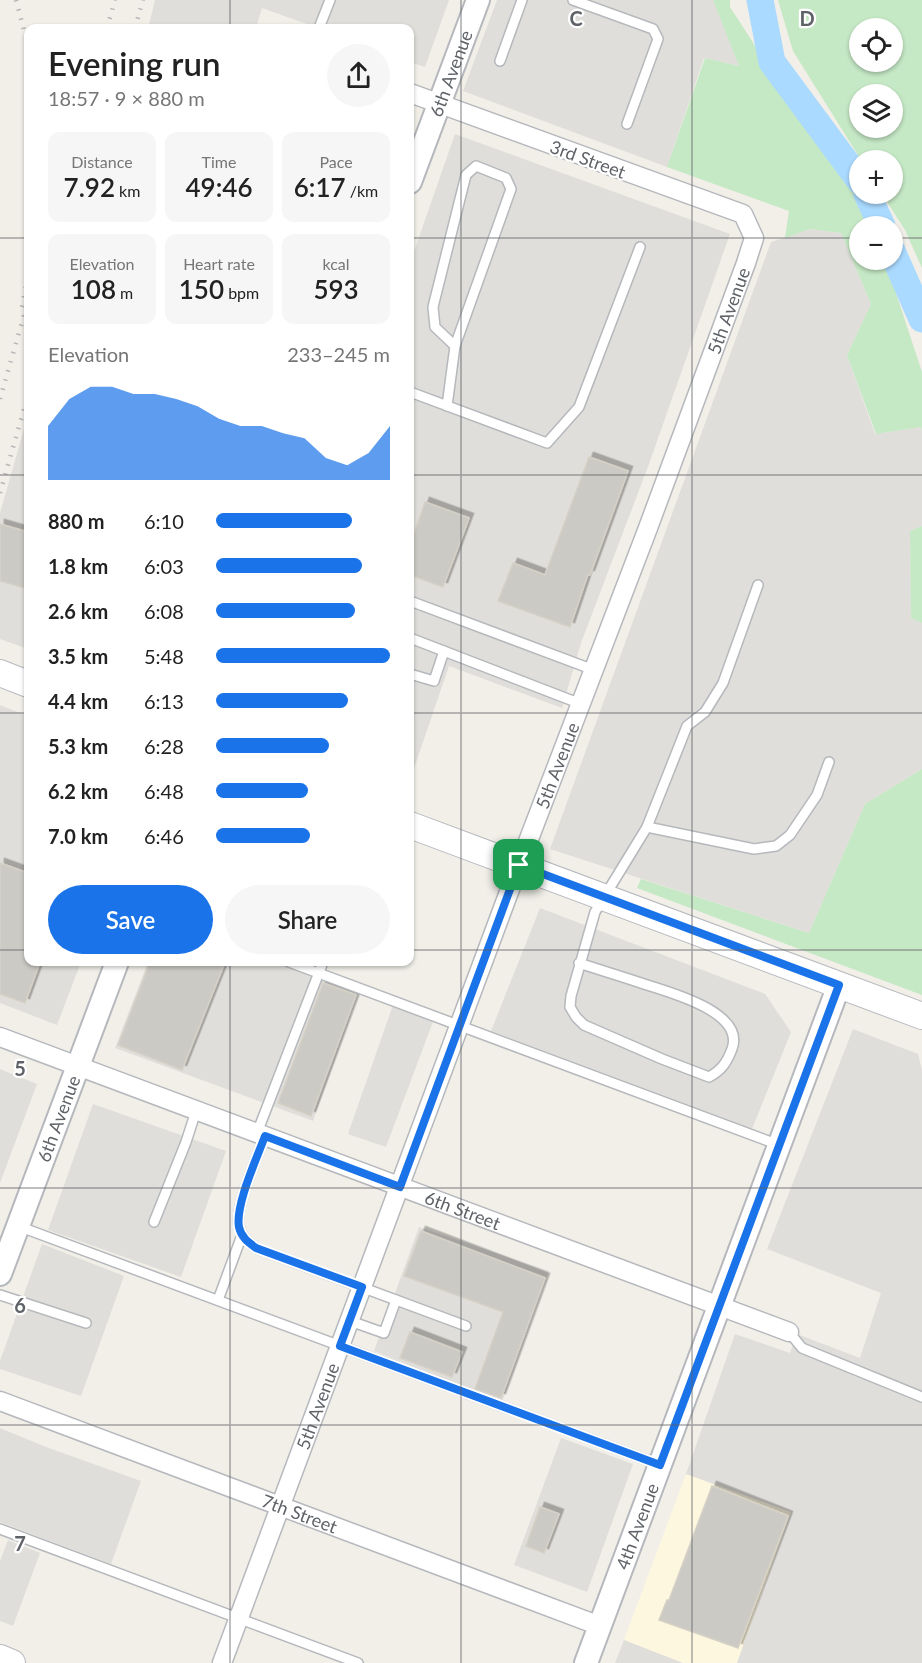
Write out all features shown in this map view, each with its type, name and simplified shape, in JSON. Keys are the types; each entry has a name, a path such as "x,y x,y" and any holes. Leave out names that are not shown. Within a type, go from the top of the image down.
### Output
{"main road":[{"path":"0,673 24,682"},
{"path":"414,826 922,1017"},
{"path":"0,1658 12,1663"}],"street":[{"name":"6th Avenue","path":"414,171 478,0"},
{"name":"3rd Street","path":"414,95 743,214 754,238"},
{"name":"5th Avenue","path":"222,1663 754,238"},
{"name":"6th Avenue","path":"0,1274 116,966"},
{"name":"4th Avenue","path":"586,1663 839,985"},
{"name":"6th Street","path":"0,1037 789,1332"},
{"name":"7th Street","path":"0,1401 600,1626"}],"lane":[{"path":"321,24 330,0"},
{"path":"500,61 522,0"},
{"path":"573,0 653,29 658,39 627,124"},
{"path":"447,406 455,345 511,189 506,178 476,166 466,175 433,307 435,327 455,345"},
{"path":"414,394 547,443 579,407 640,247"},
{"path":"579,963 695,1001 720,1017 731,1028 733,1045 725,1064 709,1077 584,1025 570,1007 579,963 595,912 647,827 687,726 705,712 723,683 758,585"},
{"path":"414,602 594,670"},
{"path":"414,640 580,704"},
{"path":"414,675 434,681 444,651"},
{"path":"647,827 754,849 776,846 790,835 817,795 829,762"},
{"path":"301,966 779,1145"},
{"path":"321,966 261,1135 239,1217 239,1227 244,1240 256,1248 466,1326"},
{"path":"154,1222 196,1111"},
{"path":"18,1226 660,1465"},
{"path":"218,1300 242,1235"},
{"path":"0,1295 87,1323"},
{"path":"350,1321 384,1333 396,1300"},
{"path":"789,1332 802,1348 922,1397"},
{"path":"0,1529 358,1663"}],"shaded area":[{"path":"155,0 449,0 425,67 414,63 414,24 307,24 262,8 257,24 149,24"},
{"path":"497,0 713,0 740,66 704,58 667,167 463,91"},
{"path":"455,134 730,234 649,464 581,643 562,708 449,666 414,768 414,252"},
{"path":"810,229 841,233 849,252 849,270 857,270 871,304 847,355 875,434 921,427 922,431 922,526 910,532 911,618 922,623 922,769 865,804 809,933 550,849 771,242"},
{"path":"24,429 24,648 0,639 0,513"},
{"path":"0,705 24,714 24,966 79,966 57,1025 0,1003"},
{"path":"540,908 765,994 791,1032 752,1129 491,1031"},
{"path":"146,966 286,966 359,992 313,1121 115,1048"},
{"path":"393,1005 434,1019 386,1147 348,1134"},
{"path":"853,1029 918,1054 922,1071 922,1663 737,1663 791,1512 686,1474 735,1334 790,1353 797,1334 860,1358 881,1293 767,1249"},
{"path":"0,1069 37,1084 0,1183"},
{"path":"93,1104 226,1151 181,1277 48,1230"},
{"path":"419,1227 549,1271 502,1402 374,1351"},
{"path":"42,1244 124,1276 81,1396 0,1369 0,1361"},
{"path":"0,1428 141,1481 111,1564 0,1522"},
{"path":"561,1438 633,1464 587,1592 514,1565"},
{"path":"686,1474 791,1512 737,1663 683,1663 624,1640"},
{"path":"8,1540 40,1553 13,1626 0,1621 0,1561"},
{"path":"624,1640 683,1663 615,1663"}],"green space":[{"path":"713,0 730,0 730,7 849,185 849,204 861,204 866,216 849,216 849,252 841,233 810,229 785,238 789,211 667,167 705,58 739,66"},
{"path":"778,0 922,0 922,268 903,227 903,216 896,216 888,204 903,204 903,150 855,150 793,51"},
{"path":"857,270 888,270 922,372 922,431 921,427 876,434 847,355 871,304"},
{"path":"922,526 922,623 911,618 910,531"},
{"path":"922,769 922,995 637,888 641,879 809,933 865,804"}],"building":[{"path":"589,457 628,471 570,627 498,601 513,563 545,575"},
{"path":"425,502 469,518 443,587 414,576 414,534"},
{"path":"0,524 24,531 24,588 0,581"},
{"path":"0,863 24,872 24,966 39,966 25,1003 0,994"},
{"path":"148,966 223,966 182,1070 118,1045"},
{"path":"323,983 356,995 311,1116 278,1103"},
{"path":"421,1231 545,1278 501,1398 475,1389 503,1312 404,1276"},
{"path":"410,1332 462,1352 452,1377 400,1358"},
{"path":"712,1486 788,1516 738,1648 659,1620 669,1600"},
{"path":"540,1507 559,1514 544,1553 526,1546"}],"waterway":[{"path":"760,0 772,62 849,166"},
{"path":"872,204 877,216"},
{"path":"900,270 922,319"}],"railway":[{"path":"16,0 24,30"},
{"path":"108,24 115,0"},
{"path":"136,24 143,0"},
{"path":"22,307 24,296"},
{"path":"0,399 24,315"},
{"path":"0,493 24,409"}],"route":[{"path":"519,865 839,985 660,1465 340,1346 362,1287 256,1248 244,1240 239,1227 244,1196 265,1136 400,1187 519,865"}]}
